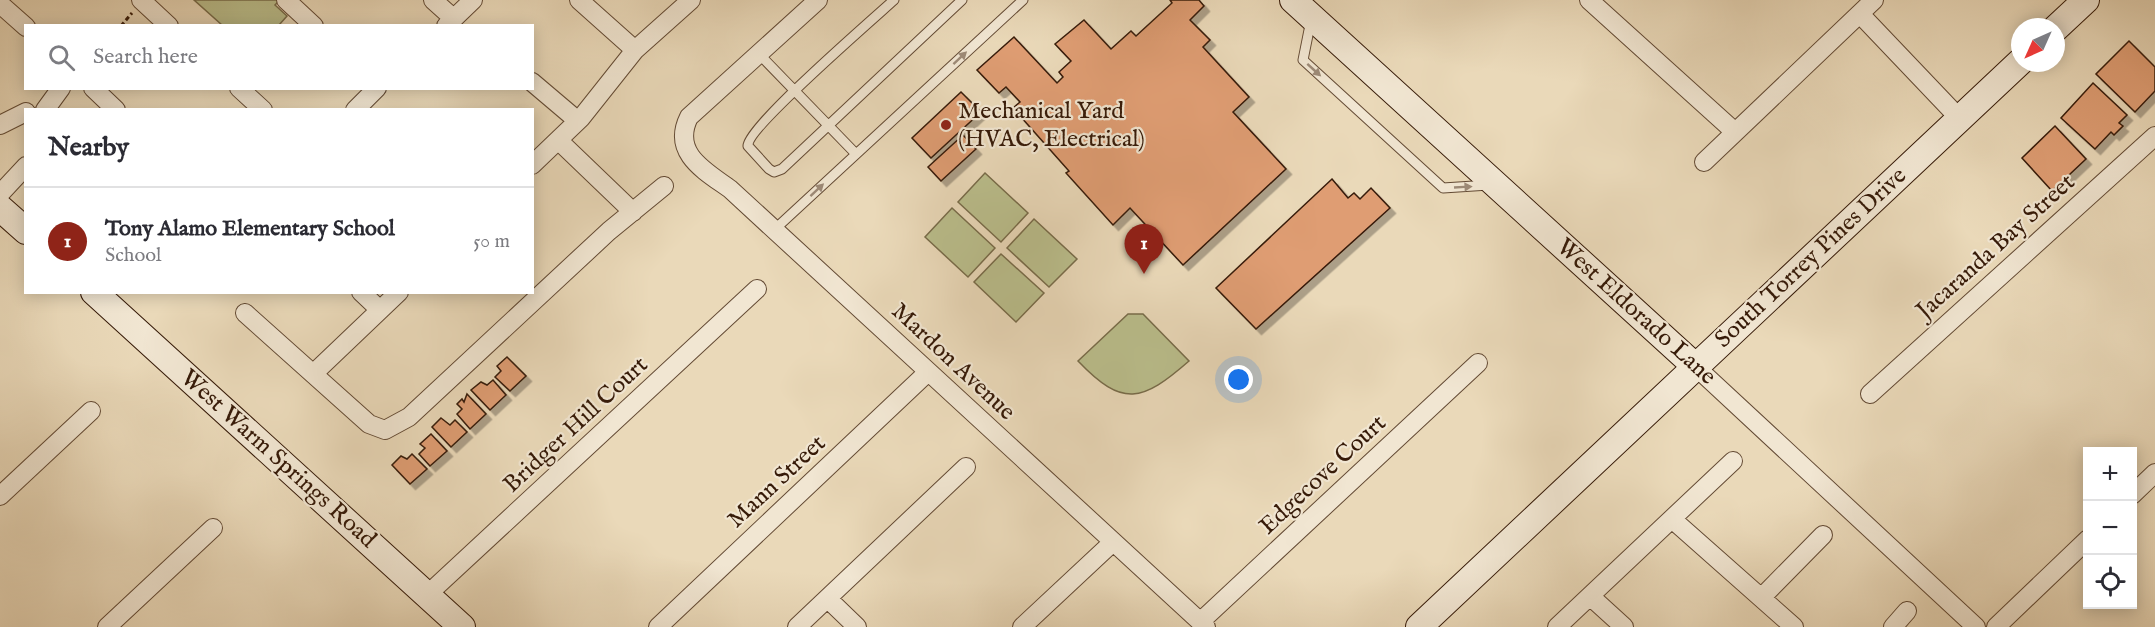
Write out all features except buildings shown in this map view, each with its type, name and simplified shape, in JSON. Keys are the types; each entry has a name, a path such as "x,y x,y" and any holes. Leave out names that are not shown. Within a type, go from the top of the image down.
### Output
{"street":[{"path":"141,0 167,24"},
{"path":"286,0 312,24"},
{"path":"433,0 449,22 473,0"},
{"path":"579,0 634,50"},
{"path":"534,163 578,121 634,50 691,0"},
{"path":"759,54 819,0"},
{"name":"West Eldorado Lane","path":"1293,0 1696,367 1976,627"},
{"path":"1589,0 1735,132"},
{"path":"1704,162 1874,0"},
{"path":"2065,20 2086,0"},
{"path":"0,4 24,25"},
{"path":"1860,14 1960,119"},
{"name":"Mardon Avenue","path":"759,54 688,117 684,126 686,152 693,161 730,189 1203,624"},
{"name":"South Torrey Pines Drive","path":"1419,627 2011,71"},
{"path":"534,84 578,121"},
{"path":"43,108 59,90"},
{"path":"95,90 114,108"},
{"path":"241,90 260,108"},
{"path":"357,108 375,90"},
{"path":"0,125 24,113"},
{"name":"Jacaranda Bay Street","path":"1870,394 2155,136"},
{"path":"558,140 633,212"},
{"path":"0,194 24,168"},
{"path":"245,313 369,424 385,430 409,417 664,186"},
{"path":"0,208 24,229"},
{"name":"Bridger Hill Court","path":"427,595 757,290"},
{"name":"West Warm Springs Road","path":"96,294 462,627"},
{"path":"363,294 380,310"},
{"path":"313,374 397,294"},
{"name":"Edgecove Court","path":"1203,624 1478,363"},
{"name":"Mann Street","path":"658,627 928,372"},
{"path":"0,496 91,411"},
{"path":"1557,627 1733,461"},
{"path":"797,627 966,467"},
{"path":"2137,491 2155,473"},
{"path":"1672,519 1794,627"},
{"path":"107,627 213,528"},
{"path":"1762,597 1823,535"},
{"path":"1022,627 1113,542"},
{"path":"1996,627 2083,544"},
{"path":"1590,596 1624,627"},
{"path":"828,599 857,627"},
{"path":"1893,627 1907,611"}],"lane":[{"path":"894,0 795,91 748,140 748,146 769,169 778,172 782,169 962,0"},
{"path":"774,230 1023,0"},
{"path":"1312,17 1303,60 1443,188 1496,185"},
{"path":"759,54 856,154"}],"green space":[{"path":"194,0 280,0 275,5 287,16 280,24 221,24"},
{"path":"985,173 1028,213 1001,242 958,202"},
{"path":"952,208 995,248 968,277 925,237"},
{"path":"1034,219 1077,259 1049,287 1007,248"},
{"path":"1001,254 1044,293 1016,322 974,282"},
{"path":"1128,314 1143,314 1189,361 1158,385 1133,394 1108,387 1078,361"}],"place":[{"name":"Mechanical Yard (HVAC, Electrical)","path":"946,125"},
{"name":"Tony Alamo Elementary School","path":"1144,274"}]}
